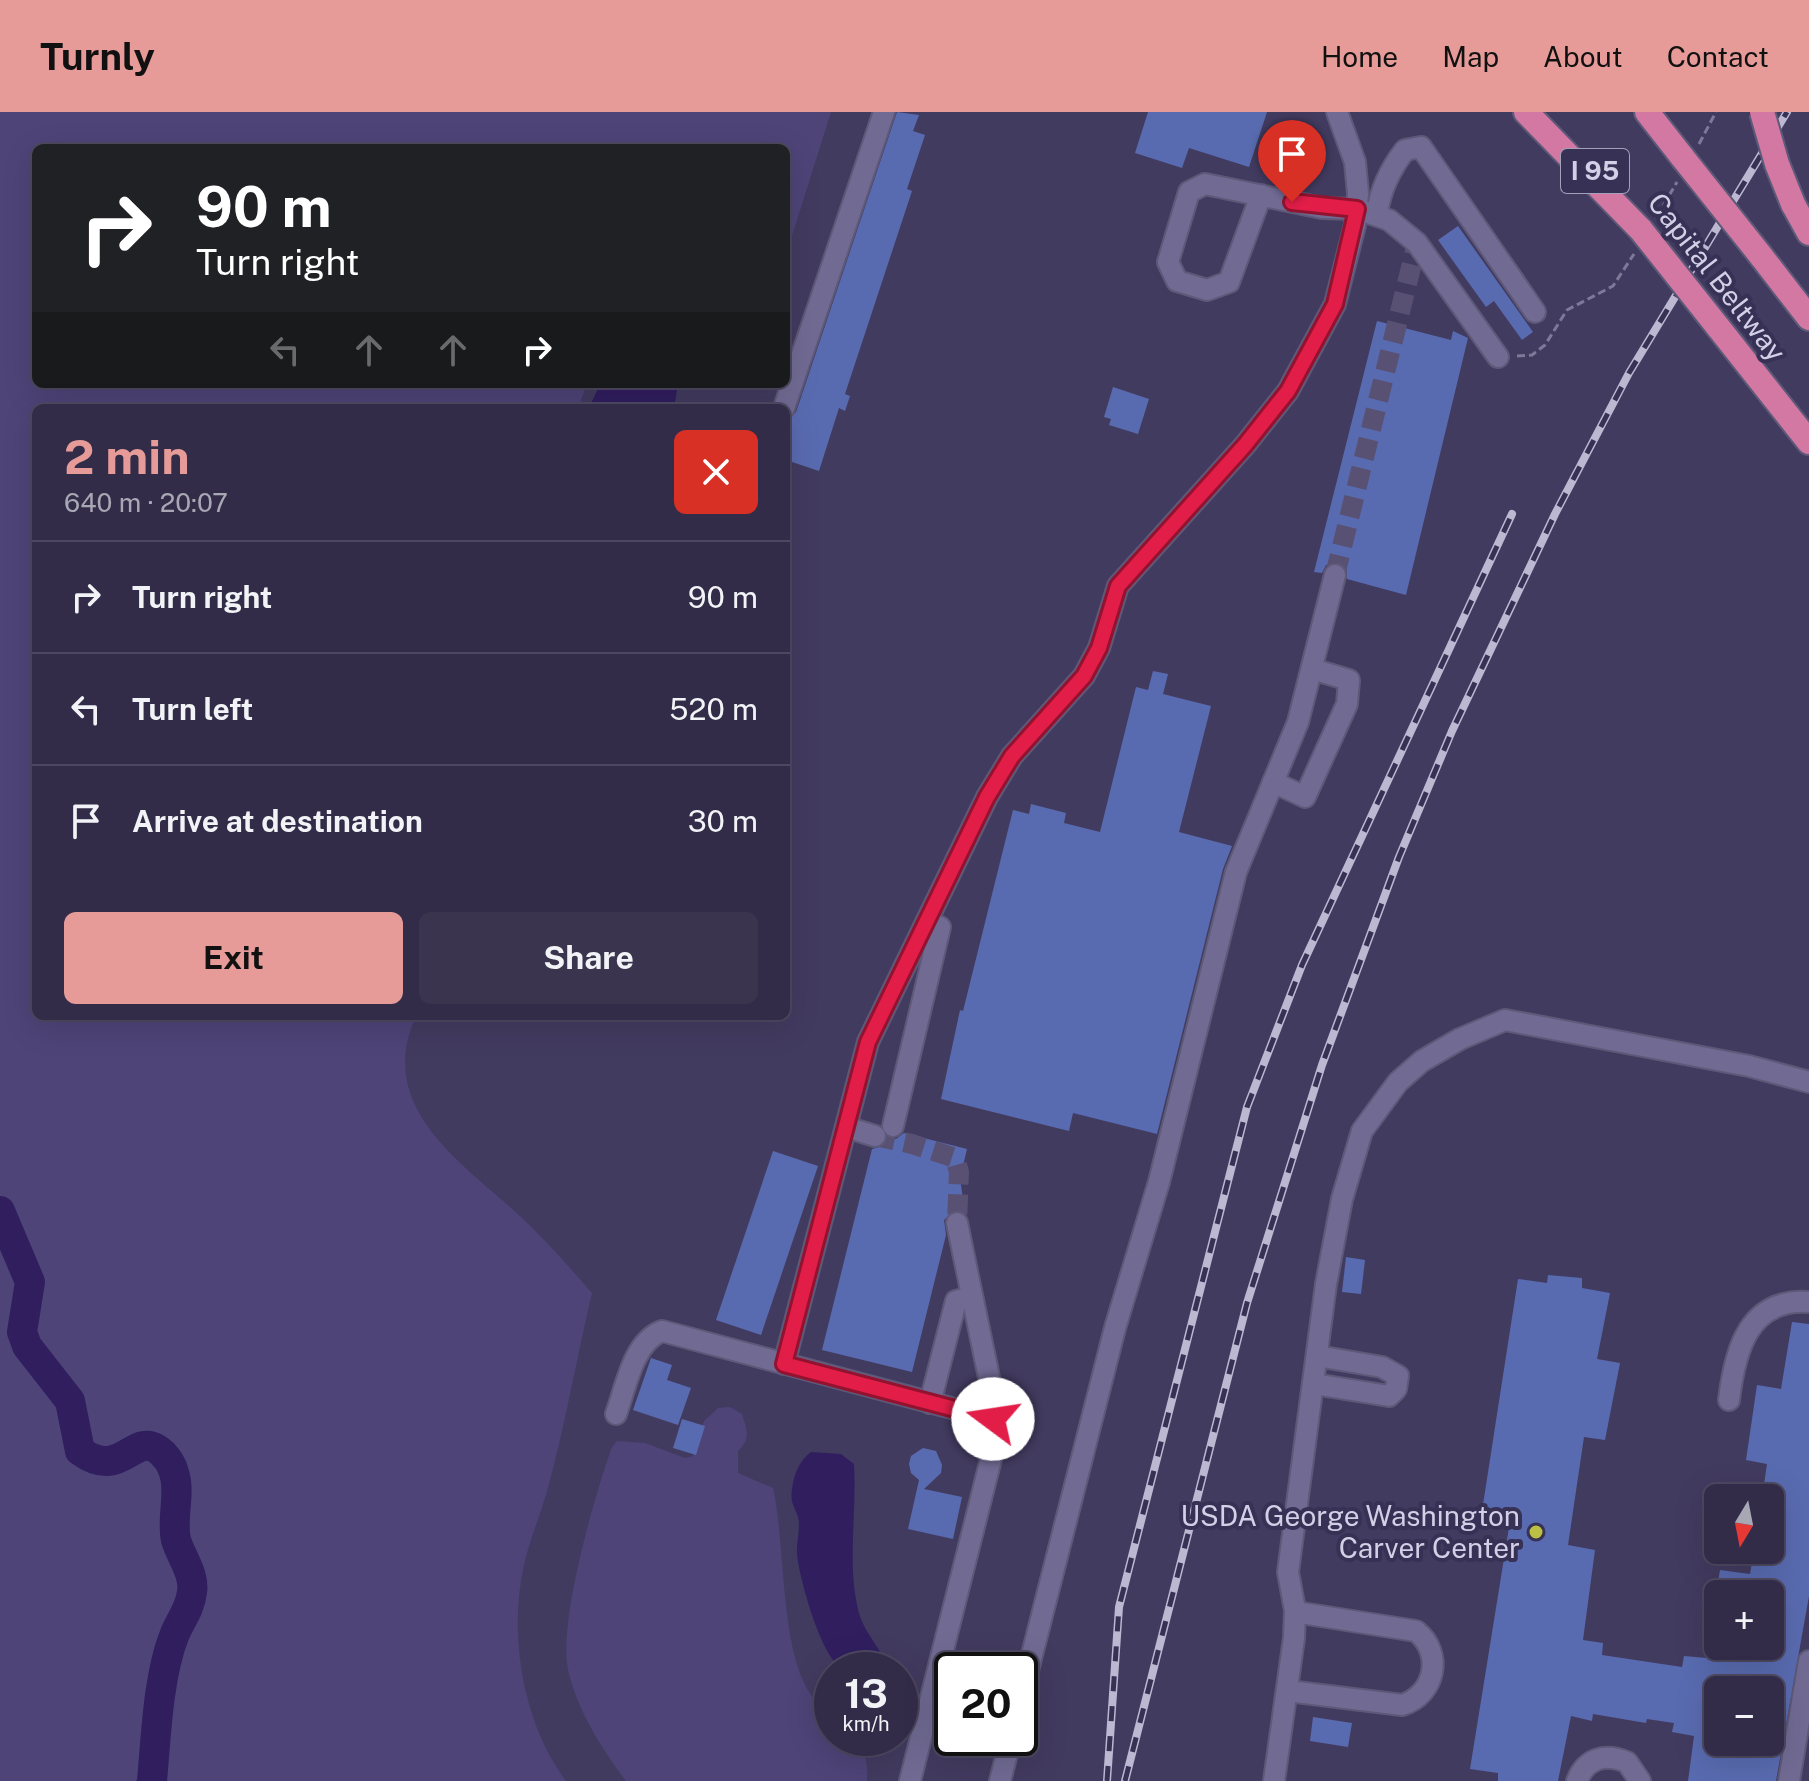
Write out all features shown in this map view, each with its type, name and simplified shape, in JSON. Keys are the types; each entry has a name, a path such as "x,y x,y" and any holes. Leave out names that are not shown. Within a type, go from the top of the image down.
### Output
{"highway":[{"path":"1526,112 1644,233"},
{"name":"Capital Beltway","path":"1548,112 1809,442"},
{"name":"Capital Beltway","path":"1647,112 1809,318"},
{"path":"1762,112 1777,164 1809,233"}],"street":[{"path":"785,404 884,112"},
{"path":"1337,112 1355,162 1367,212"},
{"path":"784,1364 868,1042 987,797 1012,756 1092,663 1118,586 1245,445 1288,391 1335,304 1367,212 1379,199 1405,150 1421,147 1535,312"},
{"path":"1261,195 1229,282 1207,290 1177,281 1168,262 1189,192 1205,184 1261,195 1322,208 1367,212 1417,243 1498,357"},
{"path":"1033,1652 1115,1328 1159,1182 1236,872 1298,722 1335,575"},
{"path":"1273,782 1305,797 1347,704 1349,680 1312,669"},
{"path":"846,1127 884,1131 940,927 928,922"},
{"path":"1274,1781 1288,1691 1295,1612 1288,1572 1342,1199 1362,1131 1398,1082 1422,1061 1460,1039 1505,1020 1749,1066 1809,1082"},
{"path":"910,1781 989,1477 993,1419 991,1387 957,1223"},
{"path":"930,1403 956,1301 970,1297"},
{"path":"1729,1400 1732,1373 1757,1319 1778,1304 1809,1302"},
{"path":"616,1414 639,1352 651,1335 662,1331 993,1419"},
{"path":"1314,1384 1389,1396 1396,1389 1398,1376 1382,1367 1317,1356"},
{"path":"1288,1691 1402,1705 1415,1701 1428,1690 1434,1655 1427,1639 1416,1631 1295,1612"},
{"path":"1789,1781 1809,1661"},
{"path":"1000,1781 1006,1756"},
{"path":"1577,1781 1586,1765 1605,1757 1627,1762 1640,1781"}],"path":[{"path":"1498,357 1532,355 1545,345 1567,310 1613,286 1716,112"}],"shaded area":[{"path":"0,112 831,112 790,242 790,144 32,144 32,388 586,388 580,404 32,404 32,1020 415,1020 406,1049 407,1079 415,1106 431,1131 451,1154 539,1234 592,1293 555,1460 529,1545 519,1592 519,1649 523,1678 539,1733 566,1781 0,1781"},
{"path":"598,388 677,388 675,404 591,404"},
{"path":"730,1407 742,1414 746,1438 738,1451 738,1473 773,1488 793,1651 814,1699 814,1756 864,1756 867,1781 626,1781 592,1730 573,1688 566,1653 572,1594 587,1528 612,1447 617,1441 645,1443 685,1458 693,1456 704,1421 718,1408"},
{"path":"811,1452 841,1454 854,1464 855,1591 860,1618 880,1652 828,1652 820,1636 799,1565 799,1521 792,1497 793,1483 803,1459"}],"building":[{"path":"897,112 919,115 913,131 925,135 907,189 912,191 845,394 850,396 845,411 839,408 819,471 790,461 790,417 796,412"},
{"path":"1148,112 1267,112 1249,167 1189,148 1182,168 1135,153"},
{"path":"1458,226 1533,332 1522,340 1494,301 1486,307 1438,240"},
{"path":"1377,321 1451,340 1453,331 1468,338 1406,595 1347,579 1347,571 1339,563 1326,565 1322,573 1314,572"},
{"path":"1113,387 1149,399 1138,434 1109,425 1111,419 1104,417"},
{"path":"1153,671 1168,674 1163,694 1211,706 1179,832 1232,846 1223,869 1157,1134 1073,1113 1069,1131 941,1099 960,1010 963,1011 1013,810 1029,814 1031,804 1066,813 1064,823 1100,832 1136,687 1148,690"},
{"path":"904,1133 967,1149 960,1178 965,1213 954,1211 944,1220 946,1235 912,1372 822,1350 872,1149 883,1146 888,1137 896,1139"},
{"path":"773,1151 818,1166 761,1335 716,1320"},
{"path":"1346,1257 1365,1260 1361,1294 1342,1292"},
{"name":"USDA George Washington Carver Center","path":"1548,1275 1582,1278 1582,1288 1610,1293 1597,1359 1620,1363 1605,1440 1584,1437 1568,1545 1595,1550 1583,1640 1603,1643 1602,1655 1682,1667 1684,1656 1704,1660 1784,1660 1784,1580 1718,1580 1720,1570 1750,1574 1752,1564 1784,1564 1784,1484 1764,1484 1767,1464 1746,1460 1757,1385 1781,1389 1792,1322 1809,1324 1809,1596 1784,1736 1784,1676 1704,1676 1704,1756 1780,1756 1776,1781 1688,1781 1694,1736 1672,1732 1674,1723 1647,1719 1646,1723 1593,1714 1592,1721 1571,1716 1558,1781 1498,1781 1498,1773 1470,1769 1511,1515 1482,1511 1518,1279 1547,1283"},
{"path":"651,1358 672,1365 667,1380 691,1388 678,1425 633,1410"},
{"path":"682,1419 705,1426 696,1455 673,1448"},
{"path":"923,1448 936,1451 942,1465 941,1473 924,1489 962,1497 953,1539 908,1529 919,1480 911,1473 909,1464 911,1456"},
{"path":"1313,1717 1352,1723 1348,1747 1310,1741"}],"waterway":[{"path":"0,1211 30,1282 22,1332 27,1346 70,1401 80,1451 94,1459 106,1461 148,1446 163,1454 174,1473 177,1489 176,1540 190,1572 192,1592 164,1670 152,1781"},
{"path":"139,1781 154,1761"}],"tunnel":[{"path":"1335,575 1417,243"},
{"path":"875,1136 955,1158 959,1172 957,1223"}],"railway":[{"path":"1125,1781 1247,1303 1322,1065 1399,857 1452,731 1555,514 1629,373 1787,112"},
{"path":"1107,1781 1119,1607 1247,1107 1302,965 1512,514"}],"place":[{"name":"USDA George Washington Carver Center","path":"1536,1532"}],"route":[{"path":"993,1419 784,1364 868,1042 987,797 1012,756 1084,676 1099,648 1118,586 1245,445 1288,391 1335,304 1357,209 1322,208 1292,202"}]}
